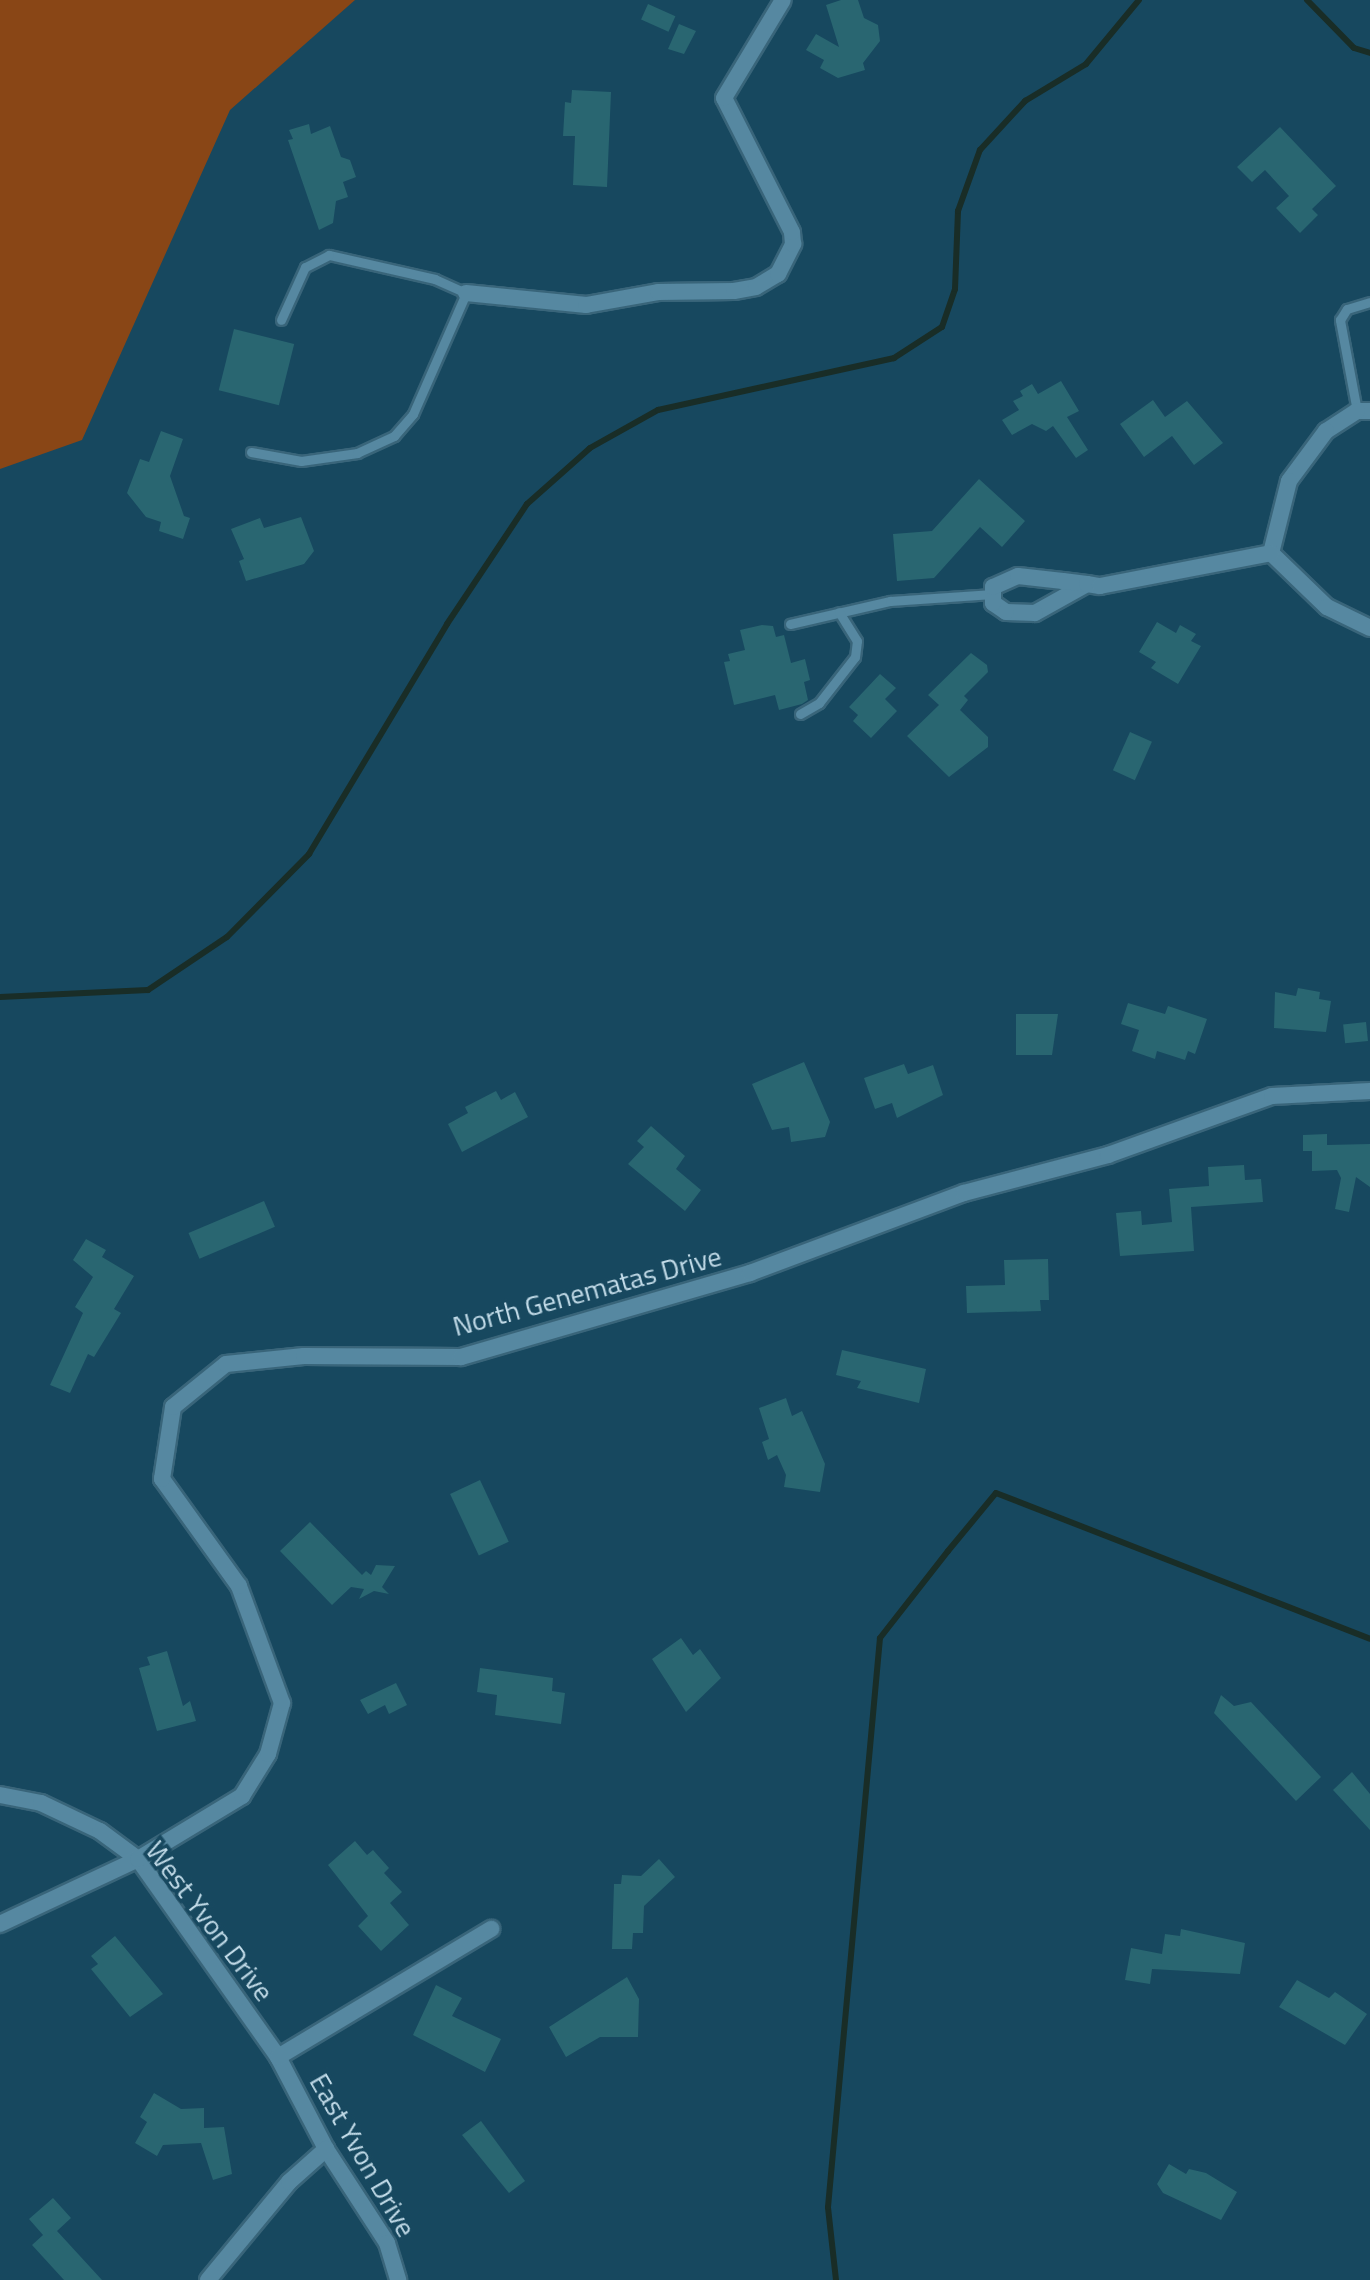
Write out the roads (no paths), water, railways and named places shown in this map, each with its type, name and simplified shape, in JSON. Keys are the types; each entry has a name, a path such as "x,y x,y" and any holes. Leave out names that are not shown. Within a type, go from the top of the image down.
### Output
{"street":[{"path":"466,293 586,305 658,292 734,291 756,287 778,274 793,244 792,232 724,98 783,0"},
{"path":"1271,553 1289,481 1326,431 1363,411"},
{"path":"1087,584 1035,613 1006,612 993,603 993,594 1001,580 1018,576 1087,584 1100,586 1271,553"},
{"path":"1271,553 1327,607 1370,628"},
{"name":"North Genematas Drive","path":"0,1924 138,1859 242,1796 268,1754 282,1703 239,1586 162,1479 173,1407 226,1364 304,1356 461,1357 750,1273 964,1193 1108,1155 1272,1096 1370,1091"},
{"name":"West Yvon Drive","path":"0,1795 41,1803 100,1831 138,1859 278,2057"},
{"path":"278,2057 491,1929"},
{"name":"East Yvon Drive","path":"278,2057 326,2149 387,2243 398,2280"},
{"path":"208,2280 289,2182 326,2149"}],"lane":[{"path":"251,452 301,461 357,453 394,436 413,414 466,293 435,279 329,255 305,267 281,320"},
{"path":"1363,411 1340,320 1347,309 1370,302"},
{"path":"790,624 890,601 993,594"},
{"path":"800,714 819,703 855,657 857,641 839,612"}],"waterway":[{"path":"0,997 148,990 227,937 309,854 447,624 527,504 590,448 658,410 894,358 942,327 955,289 958,211 980,150 1025,101 1086,64 1139,0"},
{"path":"1307,0 1354,48 1370,53"},
{"path":"836,2280 828,2207 880,1638 996,1493 1370,1639"}]}
